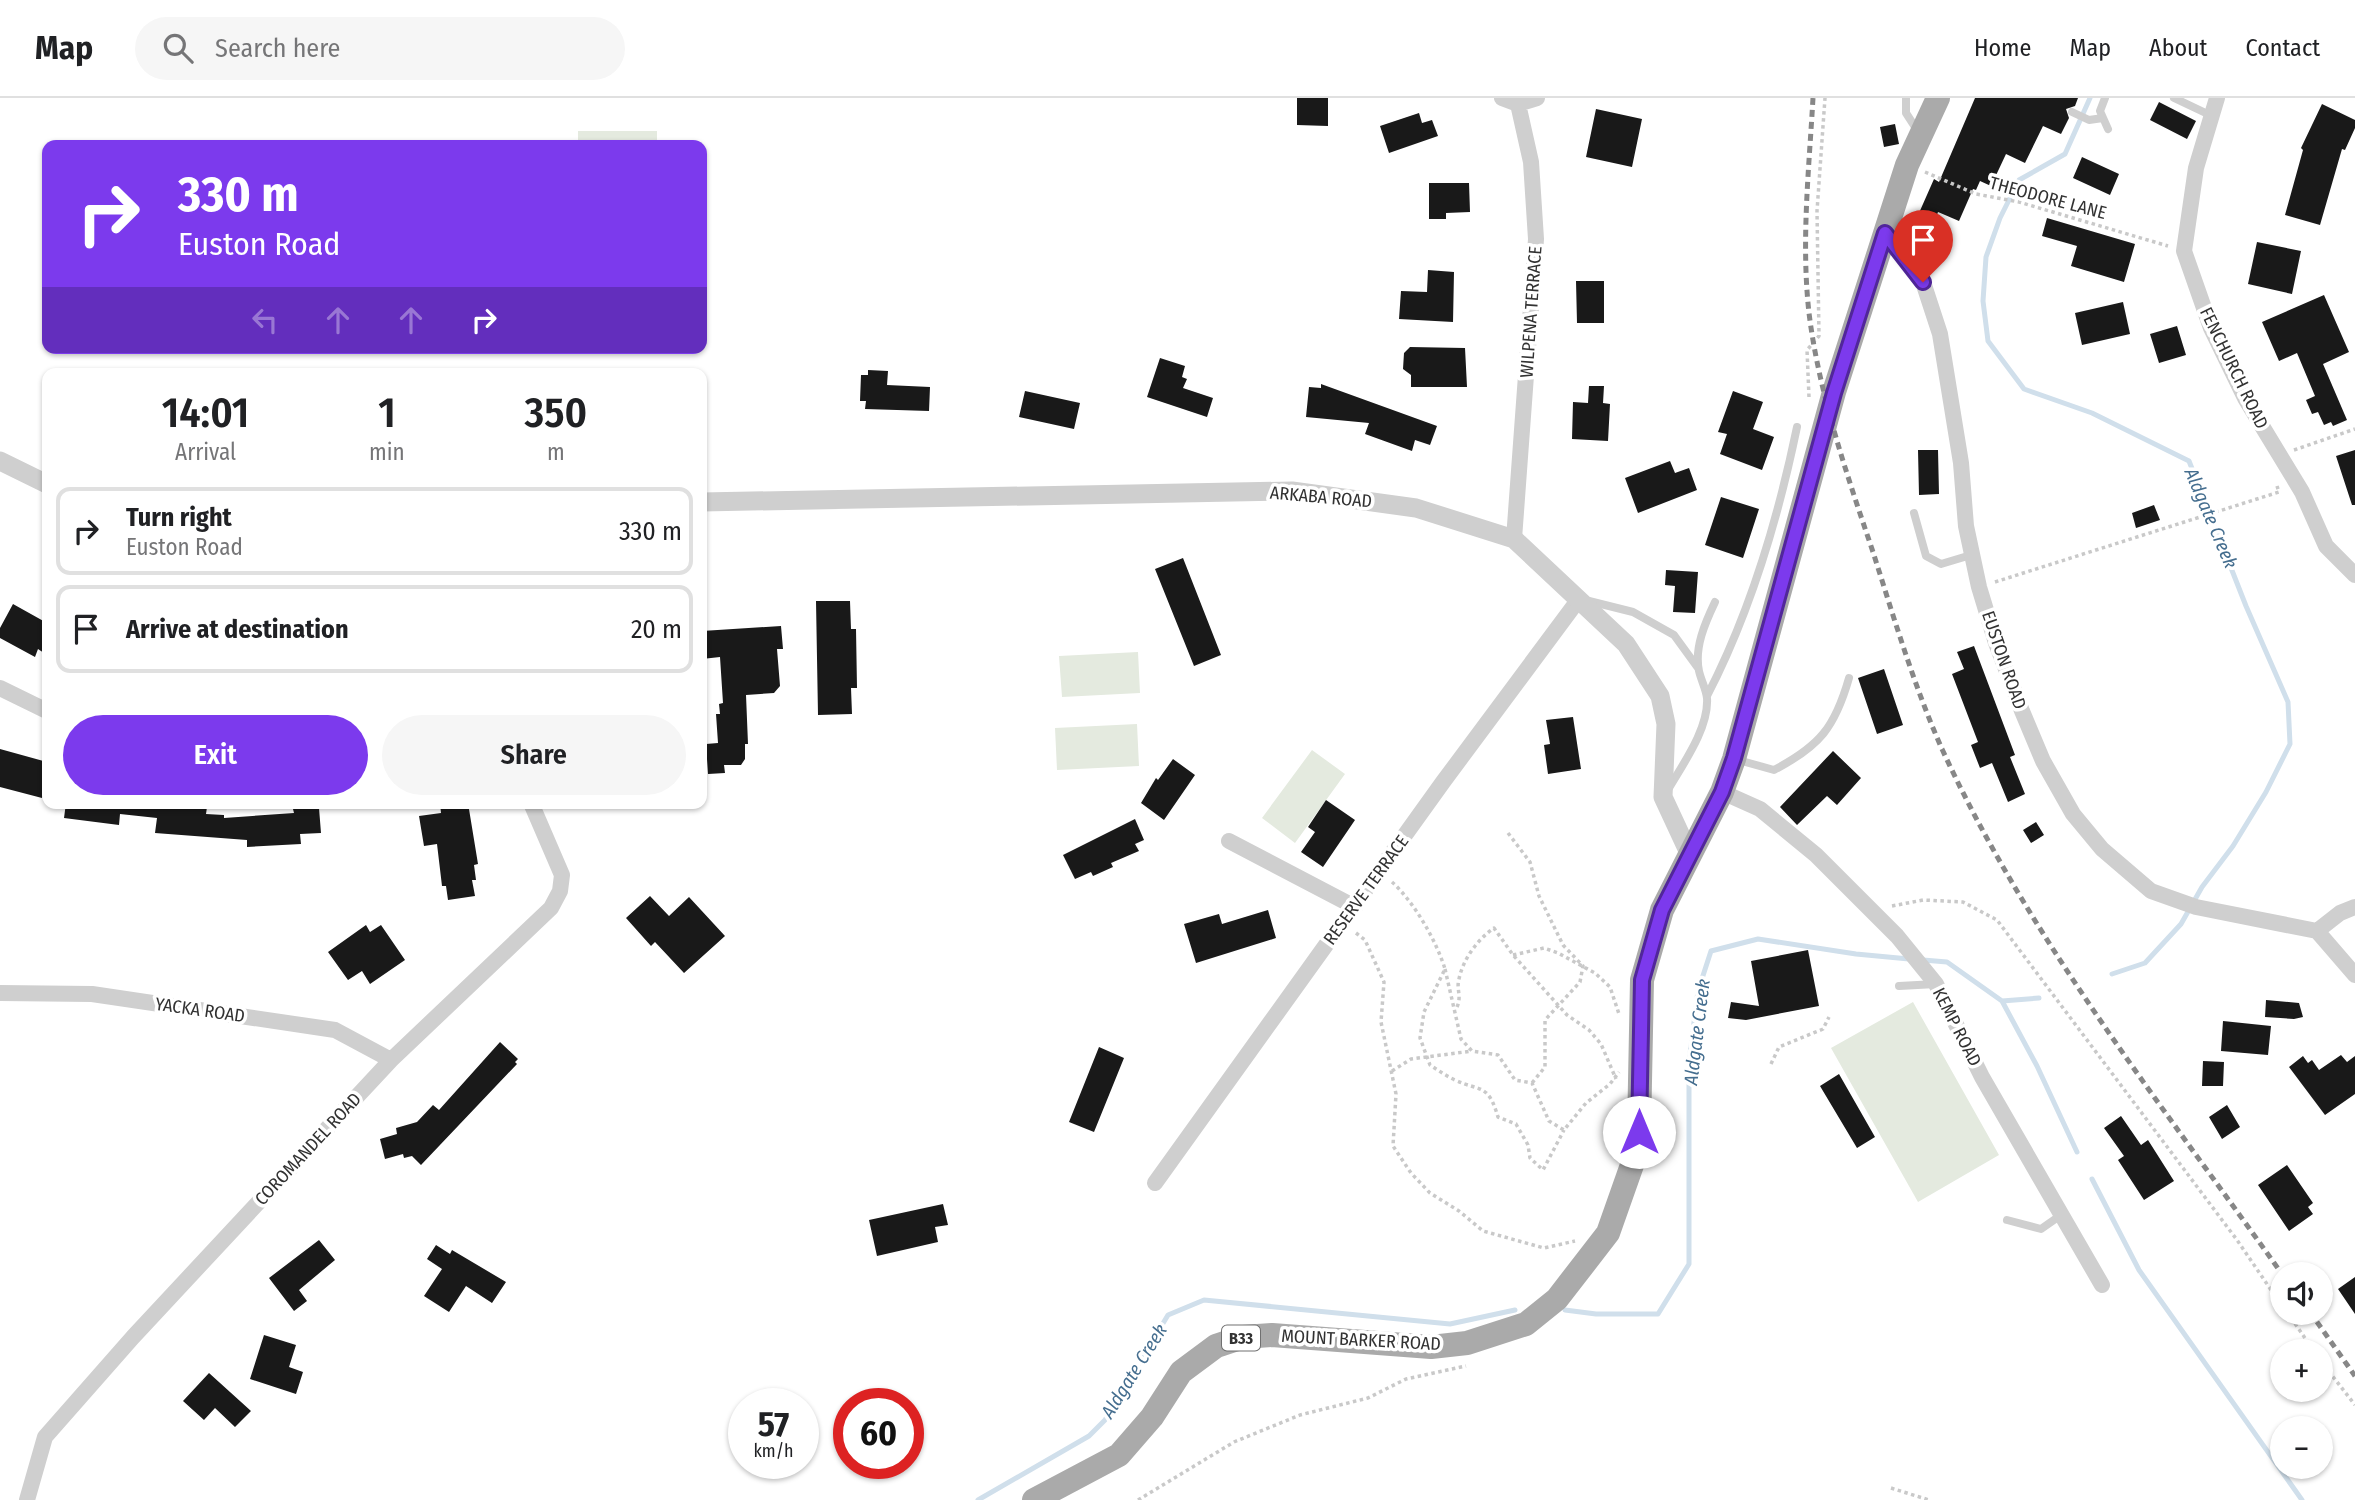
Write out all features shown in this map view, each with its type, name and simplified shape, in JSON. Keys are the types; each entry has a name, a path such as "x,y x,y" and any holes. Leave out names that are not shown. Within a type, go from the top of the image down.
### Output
{"main road":[{"name":"MOUNT BARKER ROAD","path":"1034,1500 1119,1455 1152,1417 1181,1372 1216,1346 1243,1337 1272,1335 1431,1347 1467,1343 1509,1332 1541,1315 1557,1299 1608,1233 1632,1165 1639,1132 1642,980 1662,910 1722,792 1734,758 1834,393 1907,165 1938,98"}],"street":[{"path":"1502,98 1518,104 1537,98"},
{"name":"FENCHURCH ROAD","path":"2217,98 2190,166 2184,251 2211,328 2245,398 2302,492 2326,546 2355,575"},
{"name":"WILPENA TERRACE","path":"1514,539 1536,239 1531,162 1518,104"},
{"name":"EUSTON ROAD","path":"1885,233 1923,282 1940,334 1961,463 1971,555 1979,587 1996,643 2043,761 2073,814 2102,849 2151,891 2226,914 2317,931"},
{"path":"0,461 42,482"},
{"name":"ARKABA ROAD","path":"707,502 1292,491 1416,508 1514,539 1626,644 1660,696 1666,724 1664,797 1689,853"},
{"name":"RESERVE TERRACE","path":"1155,1183 1579,599"},
{"path":"0,688 42,709"},
{"name":"KEMP ROAD","path":"1722,792 1760,808 1816,855 1897,936 1936,984 1982,1077 2102,1285"},
{"name":"COROMANDEL ROAD","path":"27,1500 45,1437 133,1336 391,1060 551,908 560,891 562,875 534,809"},
{"path":"1229,841 1355,907"},
{"path":"2355,907 2340,913 2317,931 2355,975"},
{"name":"YACKA ROAD","path":"0,993 92,994 335,1030 391,1060"}],"lane":[{"path":"1906,98 1906,113 1920,136"},
{"path":"2105,98 2099,111 2108,129"},
{"path":"2175,98 2212,116"},
{"path":"2072,112 2089,120 2103,118"},
{"path":"1664,797 1694,747 1707,696 1743,615 1779,504 1797,427"},
{"path":"1914,513 1926,556 1941,564 1971,555"},
{"path":"1579,599 1633,612 1674,635 1698,668 1707,696"},
{"path":"1698,668 1702,629 1714,602"},
{"path":"1734,758 1774,770 1805,753 1839,714 1849,678"},
{"path":"1899,986 1936,984"},
{"path":"2007,1220 2041,1229 2061,1215"}],"path":[{"path":"1797,427 1801,413 1810,402 1807,350 1819,336 1817,211 1825,98"},
{"name":"THEODORE LANE","path":"1907,165 1976,194 2019,202 2184,251"},
{"path":"2280,456 2355,429"},
{"path":"1979,587 2279,492 2275,482"},
{"path":"1445,969 1423,1012 1420,1038 1430,1065 1456,1081 1479,1086 1493,1099 1498,1116 1516,1124 1528,1145 1530,1158 1543,1170 1564,1130 1586,1103 1615,1077 1639,1040 1622,1021 1610,987 1583,966 1563,944 1539,895 1530,862 1508,833"},
{"path":"1380,871 1410,898 1440,951 1461,1039 1472,1051"},
{"path":"1871,910 1923,900 1963,902 1997,920 2237,1240 2270,1288"},
{"path":"1342,924 1365,940 1384,982 1381,1022 1396,1094 1393,1146 1411,1173 1430,1193 1459,1211 1483,1231 1544,1248 1608,1233"},
{"path":"1455,1009 1461,998 1458,982 1465,963 1483,935 1494,928 1513,955 1567,1015 1589,1030 1601,1044 1620,1087"},
{"path":"1513,955 1544,948 1583,966"},
{"path":"1532,1083 1545,1067 1545,1020 1580,982 1583,966"},
{"path":"1771,1064 1779,1047 1823,1029 1829,1017"},
{"path":"1392,1071 1411,1059 1426,1055 1472,1051 1498,1055 1515,1080 1532,1083"},
{"path":"1532,1083 1549,1122 1564,1130"},
{"path":"1138,1500 1234,1442 1300,1415 1368,1398 1406,1379 1468,1366"},
{"path":"2333,1377 2355,1405"},
{"path":"1891,1488 1929,1500"}],"shaded area":[{"path":"578,131 657,131 657,140 578,140"},
{"path":"1138,652 1140,693 1062,697 1059,656"},
{"path":"1137,724 1139,766 1057,770 1055,728"},
{"path":"1312,750 1345,774 1295,843 1262,818"},
{"path":"1913,1002 1999,1155 1918,1202 1831,1048"}],"building":[{"path":"1297,98 1328,98 1328,126 1297,125"},
{"path":"1975,98 2078,98 2075,106 2066,109 2069,118 2061,134 2043,126 2025,163 2006,154 1991,186 1980,181 1976,190 1973,189 1959,221 1938,212 1935,220 1919,213 1934,179 1939,182"},
{"path":"2159,102 2196,121 2187,139 2150,120"},
{"path":"2322,104 2355,120 2355,128 2345,150 2342,149 2320,225 2285,215 2303,150 2301,148"},
{"path":"1596,109 1642,119 1632,167 1586,157"},
{"path":"1419,113 1422,123 1432,120 1438,136 1389,153 1380,126"},
{"path":"1895,124 1899,144 1884,147 1880,127"},
{"path":"2082,157 2119,174 2110,195 2073,178"},
{"path":"1429,183 1469,183 1470,212 1446,213 1446,219 1429,219"},
{"path":"2047,218 2135,244 2124,282 2071,266 2077,246 2042,236"},
{"path":"2257,242 2301,251 2292,294 2248,284"},
{"path":"1428,270 1454,272 1453,322 1399,319 1401,291 1427,292"},
{"path":"1576,281 1604,281 1604,323 1577,323"},
{"path":"2324,295 2349,352 2323,364 2347,420 2333,426 2331,422 2324,425 2318,412 2312,414 2306,400 2315,396 2297,353 2279,361 2262,322"},
{"path":"2123,302 2130,334 2082,345 2075,313"},
{"path":"2177,326 2186,355 2159,363 2150,334"},
{"path":"1410,347 1465,348 1467,387 1411,387 1411,375 1403,369 1404,353"},
{"path":"1160,358 1185,366 1182,377 1187,379 1183,388 1213,398 1207,417 1147,397"},
{"path":"868,370 888,371 887,385 930,387 929,411 865,409 866,401 860,401 861,375 868,375"},
{"path":"1321,384 1437,426 1430,445 1415,440 1412,451 1365,434 1369,423 1306,417 1309,387 1321,388"},
{"path":"1589,386 1604,386 1603,403 1610,404 1608,441 1572,439 1573,402 1588,403"},
{"path":"1025,391 1080,403 1074,429 1019,417"},
{"path":"1733,391 1763,402 1753,429 1774,437 1762,470 1720,454 1727,434 1718,432"},
{"path":"1918,450 1938,450 1939,494 1919,495"},
{"path":"2355,450 2355,505 2352,505 2336,456"},
{"path":"1670,461 1675,473 1689,468 1697,490 1638,513 1625,478"},
{"path":"1721,497 1759,509 1743,558 1705,545"},
{"path":"2154,505 2160,520 2136,528 2132,513"},
{"path":"1183,558 1221,655 1194,666 1155,569"},
{"path":"1666,570 1698,572 1695,613 1673,612 1675,586 1665,585"},
{"path":"816,601 850,601 851,629 856,629 857,688 851,688 852,714 818,715"},
{"path":"13,604 42,620 42,652 38,649 35,657 0,638 0,628"},
{"path":"781,626 783,649 777,649 780,686 774,693 746,695 748,744 745,744 745,759 741,765 724,765 725,773 708,774 707,744 718,743 716,714 720,714 719,704 723,703 720,657 707,658 707,631"},
{"path":"1974,646 2015,755 2010,757 2025,794 2008,802 1992,763 1980,768 1971,745 1978,742 1952,674 1964,669 1957,652"},
{"path":"1884,669 1903,725 1877,734 1858,678"},
{"path":"1573,717 1581,769 1548,774 1544,745 1550,744 1546,720"},
{"path":"0,749 42,761 42,798 0,787"},
{"path":"1833,751 1861,778 1837,805 1827,796 1797,825 1780,807"},
{"path":"1173,759 1195,775 1164,820 1141,803 1156,778 1158,780"},
{"path":"1326,800 1355,820 1323,867 1301,852 1315,832 1308,827"},
{"path":"65,809 207,809 206,814 224,815 224,818 294,813 293,809 319,809 321,833 300,834 301,844 247,847 247,840 155,833 157,818 120,814 119,825 64,818"},
{"path":"441,809 469,809 478,864 474,865 476,880 472,880 475,896 448,900 446,886 442,886 437,844 424,846 419,816 441,813"},
{"path":"1135,819 1144,840 1135,844 1139,851 1111,863 1113,867 1093,876 1091,872 1075,879 1063,855"},
{"path":"2036,822 2044,835 2031,843 2023,830"},
{"path":"650,896 669,916 689,897 725,936 684,973 655,942 651,946 626,918"},
{"path":"1268,910 1276,938 1196,963 1184,924 1219,914 1222,924"},
{"path":"366,925 370,932 381,925 405,960 370,984 362,971 348,980 328,952"},
{"path":"1808,950 1819,1006 1746,1020 1728,1018 1731,1002 1759,1006 1751,961"},
{"path":"2266,1000 2299,1003 2303,1017 2265,1017"},
{"path":"2223,1021 2271,1026 2268,1055 2221,1051"},
{"path":"500,1042 518,1059 515,1062 517,1064 421,1165 412,1156 404,1158 403,1154 385,1159 380,1139 397,1134 396,1128 417,1122 433,1105 439,1110"},
{"path":"1099,1047 1124,1058 1094,1132 1069,1122"},
{"path":"2341,1055 2347,1062 2355,1056 2355,1094 2325,1115 2289,1067 2303,1056 2308,1063 2312,1060 2319,1070"},
{"path":"2203,1061 2224,1062 2223,1086 2202,1086"},
{"path":"1839,1074 1875,1137 1857,1148 1820,1086"},
{"path":"2227,1105 2240,1127 2222,1139 2209,1117"},
{"path":"2121,1116 2141,1145 2148,1140 2174,1181 2144,1200 2118,1160 2124,1156 2104,1128"},
{"path":"2287,1165 2313,1203 2308,1207 2313,1214 2289,1231 2258,1185"},
{"path":"943,1204 948,1225 935,1227 938,1242 877,1256 869,1220"},
{"path":"319,1240 335,1260 299,1290 307,1301 294,1311 269,1278"},
{"path":"436,1245 450,1254 452,1250 506,1282 492,1303 466,1286 449,1312 424,1296 442,1269 427,1259"},
{"path":"2355,1277 2355,1314 2338,1289"},
{"path":"264,1335 296,1345 289,1367 303,1372 296,1394 250,1379"},
{"path":"209,1373 251,1411 235,1427 215,1408 204,1420 183,1401"}],"waterway":[{"name":"Aldgate Creek","path":"2090,98 2065,154 2019,180 2000,218 1986,257 1983,301 1988,341 2024,389 2092,413 2189,461 2246,606 2288,702 2290,744 2266,792 2233,846 2202,887 2181,924 2145,963 2112,974"},
{"name":"Aldgate Creek","path":"1565,1310 1596,1314 1658,1314 1689,1264 1689,1062 1698,991 1711,951 1758,939 1909,959"},
{"name":"Aldgate Creek","path":"1923,960 1947,962 2002,1001 2039,998"},
{"path":"2002,1001 2037,1066 2077,1152"},
{"path":"2092,1179 2139,1270 2302,1500"},
{"name":"Aldgate Creek","path":"978,1500 1089,1436 1105,1420 1168,1315 1204,1300 1450,1324 1515,1310"}],"railway":[{"path":"1813,98 1806,206 1806,259 1809,313 1814,343 1844,464 1922,701 1942,749 1977,819 2056,954 2145,1084 2273,1262"},
{"path":"2319,1325 2355,1376"}],"route":[{"path":"1639,1132 1642,980 1662,910 1722,792 1734,758 1834,393 1885,233 1923,282"}]}
